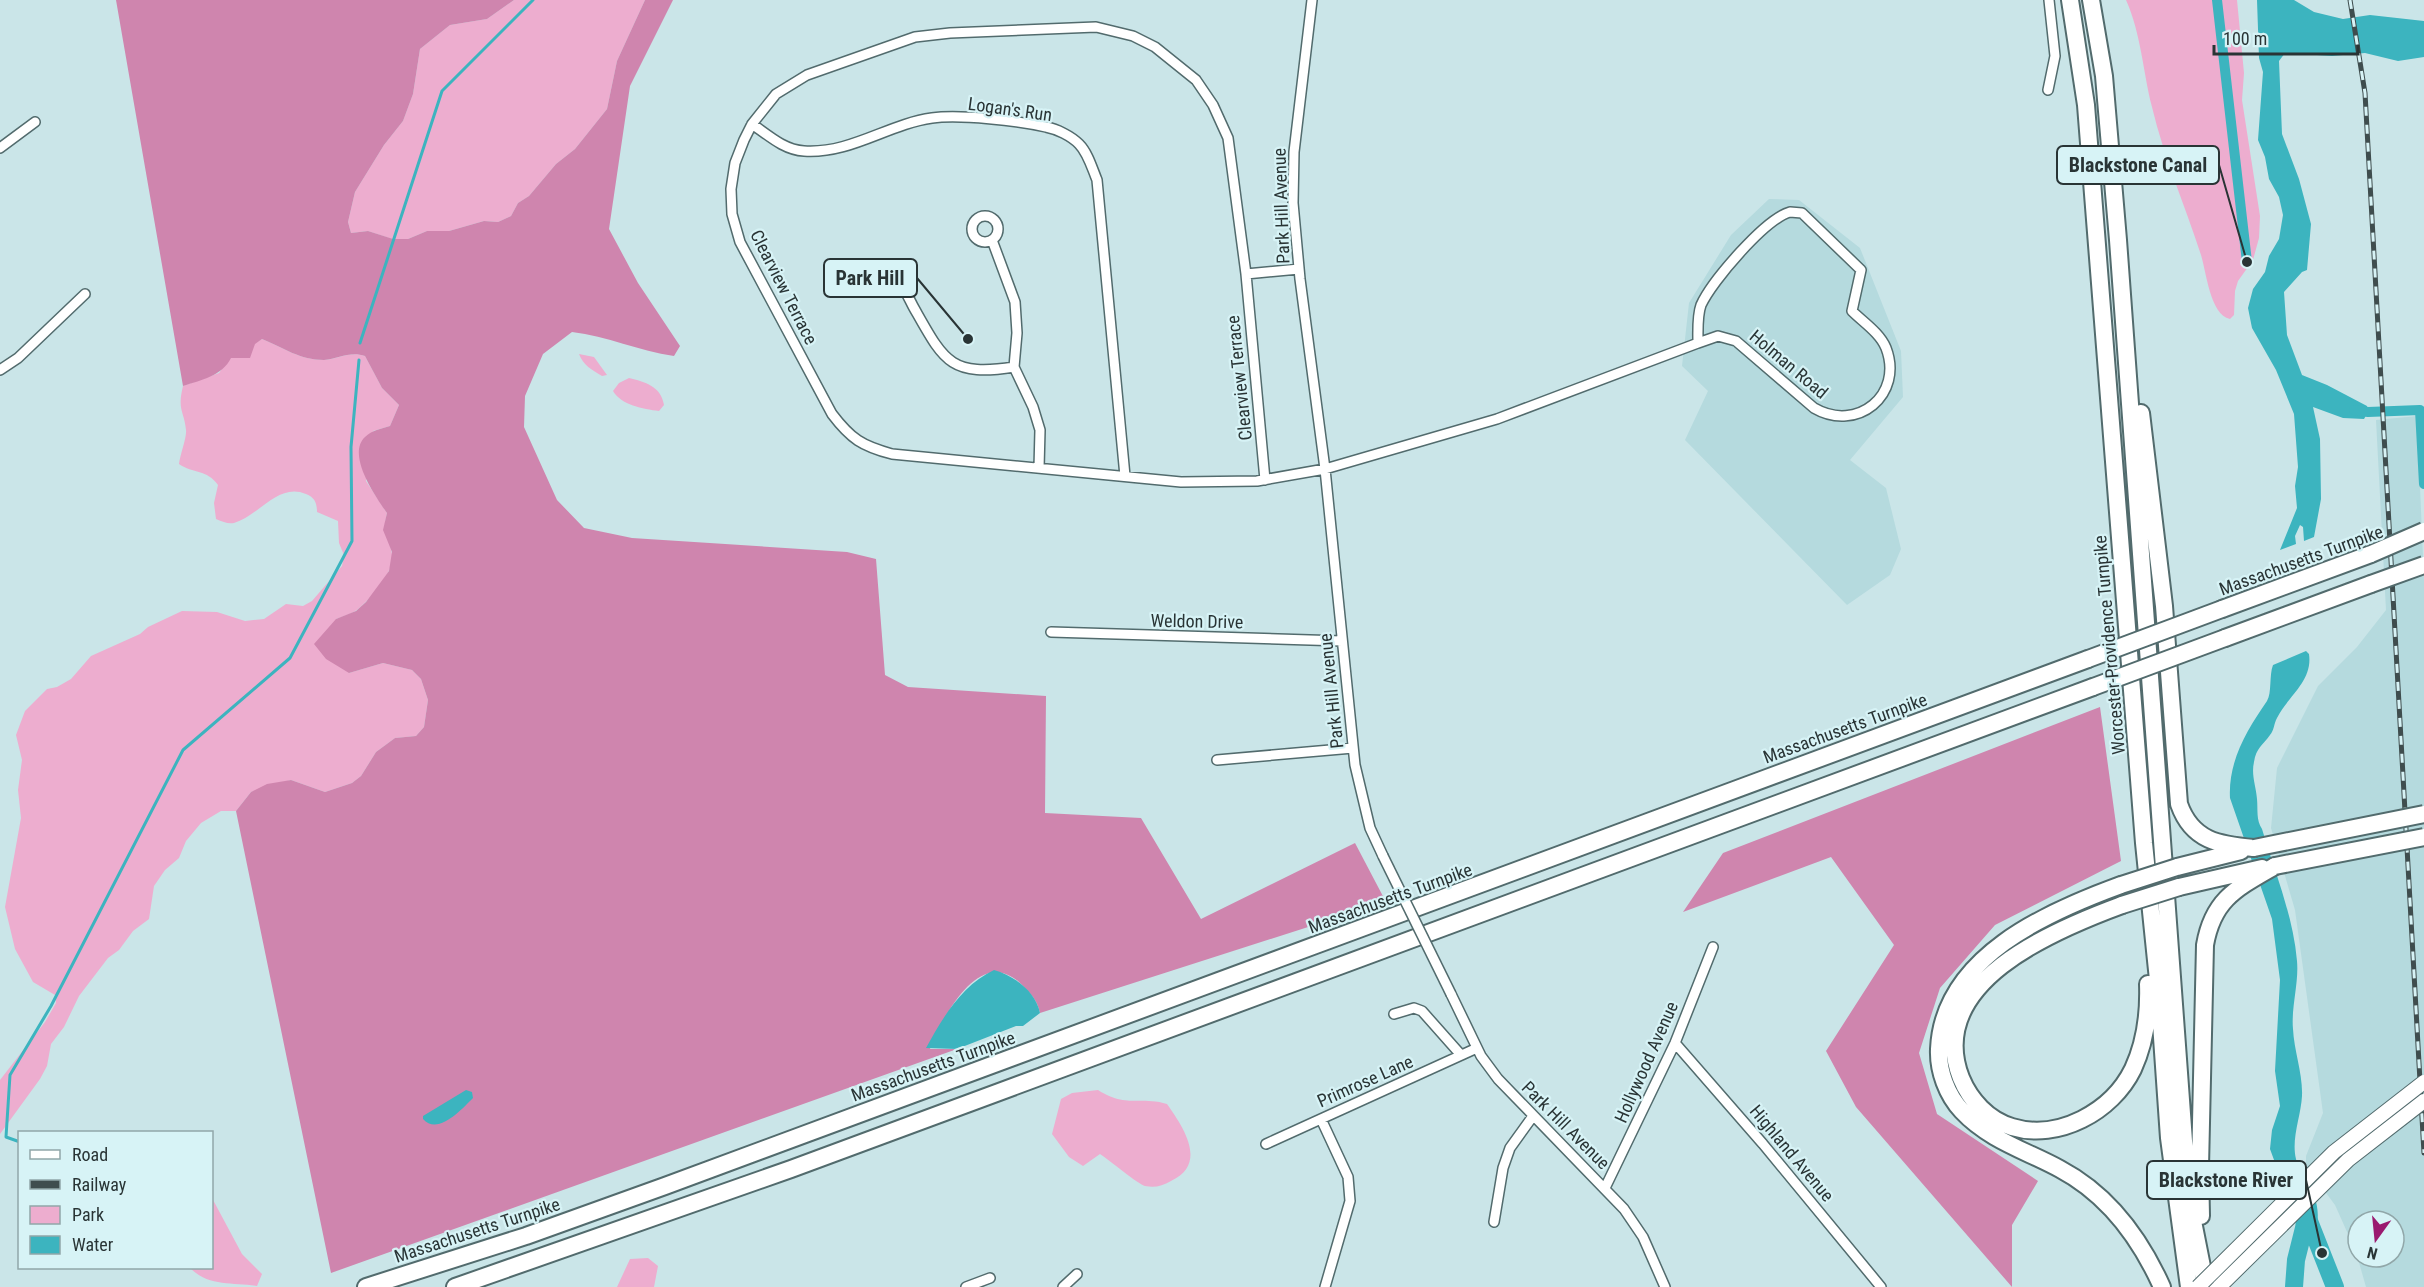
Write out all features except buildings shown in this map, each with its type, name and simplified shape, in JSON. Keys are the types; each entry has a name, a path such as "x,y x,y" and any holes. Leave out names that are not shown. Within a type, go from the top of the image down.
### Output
{"highway":[{"name":"Worcester-Providence Turnpike","path":"2070,0 2086,105 2093,175 2169,1138 2189,1287"},
{"name":"Worcester-Providence Turnpike","path":"2091,0 2104,76 2118,240 2184,1141 2197,1244 2206,1287"},
{"path":"2118,240 2129,289 2144,446 2163,595 2176,793 2183,816 2196,832 2210,841 2234,850"},
{"path":"2371,554 2424,531"},
{"name":"Massachusetts Turnpike","path":"366,1287 526,1236 665,1186 2371,554 2424,537"},
{"path":"455,1287 791,1169 2424,565"},
{"path":"2371,584 2424,574"},
{"path":"2162,1287 2135,1235 2093,1192 2062,1170 1992,1135 1963,1112 1952,1098 1939,1057 1940,1036 1954,994 1965,979 2005,944 2032,925 2058,910 2121,885 2234,850 2424,814"},
{"path":"2144,843 2149,1003 2133,1069 2120,1089 2104,1106 2069,1125 2033,1131 2010,1126 1990,1115 1977,1104 1964,1086 1957,1066 1954,1046 1959,1020 1976,989 1991,974 2031,946 2079,921 2122,905 2179,887 2243,877 2275,866 2424,837"},
{"path":"2197,1244 2201,1222 2205,945 2213,915 2243,877"}],"main road":[{"path":"2198,1287 2334,1152 2424,1082"},
{"path":"2219,1287 2348,1160 2424,1101"}],"street":[{"name":"Park Hill Avenue","path":"1312,0 1294,152 1293,203 1299,269 1325,469 1353,748 1367,817 1383,856 1477,1048 1498,1079 1605,1188 1633,1220 1665,1287"},
{"path":"2048,90 2055,56 2049,0"},
{"name":"Clearview Terrace","path":"1265,480 1246,274 1228,138 1213,105 1196,80 1155,46 1119,32 1096,27 950,33 915,37 807,75 776,94 752,124 735,163 731,189 735,224 740,242 832,414 848,435 871,449 892,454 1181,482 1265,480 1325,469"},
{"name":"Logan's Run","path":"752,124 781,144 801,151 826,151 851,146 909,124 933,118 1049,127 1079,144 1089,158 1097,180 1125,476"},
{"path":"0,148 35,122"},
{"name":"Holman Road","path":"1325,469 1497,419 1718,336 1736,341 1814,408 1832,415 1849,415 1871,408 1879,400 1887,380 1889,357 1883,342 1852,310 1861,270 1802,213 1790,212 1779,215 1727,268 1702,304 1698,342"},
{"path":"992,240 1015,302 1017,333 1014,367 1033,407 1040,430 1038,468"},
{"path":"1246,274 1299,269"},
{"path":"897,280 938,349 961,369 986,372 1014,367"},
{"path":"0,370 18,358 85,294"},
{"name":"Weldon Drive","path":"1051,632 1342,641"},
{"path":"1217,760 1353,748"},
{"name":"Hollywood Avenue","path":"1605,1188 1675,1043 1713,947"},
{"path":"1394,1014 1414,1008 1422,1011 1461,1055"},
{"name":"Highland Avenue","path":"1675,1043 1763,1144 1881,1287"},
{"name":"Primrose Lane","path":"1266,1144 1477,1048"},
{"path":"1494,1222 1503,1168 1510,1148 1533,1116"},
{"path":"1321,1119 1348,1177 1350,1201 1325,1287"},
{"path":"1063,1287 1077,1274"},
{"path":"966,1287 990,1278"}],"shaded area":[{"path":"116,0 514,0 487,19 450,25 420,49 413,94 403,121 384,145 355,192 348,222 351,233 368,231 393,239 408,239 427,231 449,231 484,221 498,222 511,216 518,203 529,196 556,164 575,149 607,109 617,61 645,0 673,0 630,86 609,229 638,283 680,346 674,356 572,332 543,354 525,396 524,427 557,500 584,528 632,538 847,552 876,559 885,675 908,687 1046,696 1045,813 1141,818 1201,919 1355,843 1386,902 1040,1013 1035,1000 1020,983 1005,974 990,973 977,979 964,990 953,1004 930,1049 957,1049 331,1273 236,811 251,792 267,784 291,780 325,792 352,783 361,776 376,752 395,738 416,736 424,727 428,700 421,679 412,670 383,663 349,673 326,659 314,644 336,619 356,611 366,602 389,571 392,552 383,530 387,513 365,476 359,454 360,445 365,437 374,431 390,426 399,405 382,388 365,356 354,354 324,360 315,359 300,356 262,339 255,344 250,358 231,358 217,373 183,386"},
{"path":"1769,199 1799,200 1860,248 1901,351 1903,397 1850,460 1886,488 1901,549 1890,575 1847,605 1685,440 1708,391 1682,366 1689,303 1731,235"},
{"path":"2417,416 2424,581 2424,1287 2366,1287 2361,1269 2406,1269 2406,1209 2346,1209 2346,1230 2335,1205 2306,1166 2306,1156 2323,1113 2295,910 2271,828 2277,768 2318,686 2357,647 2386,610 2376,420"},
{"path":"2100,707 2121,861 1995,925 1940,988 1919,1053 1937,1114 2038,1181 2012,1225 2012,1287 1856,1107 1826,1051 1894,945 1831,857 1683,912 1723,853"}],"green space":[{"path":"514,0 645,0 617,61 607,109 575,149 556,164 529,196 518,203 511,216 498,222 484,221 449,231 427,231 408,239 392,239 368,231 351,233 348,222 355,192 384,145 403,121 413,94 420,49 450,25 487,19"},
{"path":"2126,0 2237,0 2244,73 2242,100 2260,216 2259,238 2253,260 2238,281 2235,291 2234,315 2230,319 2223,316 2213,301 2201,255 2157,126 2138,39"},
{"path":"262,339 300,356 315,359 324,360 354,354 365,356 382,388 399,405 390,426 373,431 366,481 387,513 385,532 392,554 390,569 375,592 358,609 336,619 349,673 383,663 412,670 421,679 428,700 424,727 416,736 395,738 376,752 361,776 352,783 325,792 291,780 251,792 236,811 221,811 201,823 186,841 179,858 165,870 154,886 149,919 133,931 119,950 108,958 79,996 64,1027 51,1044 47,1066 40,1079 0,1134 0,1080 45,1022 56,1003 55,995 33,982 15,949 5,907 21,818 18,790 22,760 16,735 25,711 47,689 57,687 71,679 91,656 140,634 148,627 182,611 217,612 245,621 264,619 286,604 303,606 312,601 342,566 344,555 339,543 338,521 317,512 315,501 309,495 286,492 243,519 234,523 225,522 216,519 214,503 218,485 209,476 179,464 186,433 181,406 183,386 219,373 230,358"},
{"path":"579,354 594,357 607,375 602,376 591,369"},
{"path":"629,378 646,383 660,393 664,405 659,411 633,406 617,396 613,391 619,383"},
{"path":"1098,1090 1117,1099 1167,1104 1180,1124 1189,1145 1188,1165 1182,1174 1165,1184 1149,1187 1142,1185 1100,1154 1083,1166 1069,1157 1052,1134 1061,1099 1072,1093"},
{"path":"213,1200 242,1254 262,1274 257,1286 221,1283 197,1274 191,1269 213,1269"},
{"path":"648,1258 658,1266 654,1287 617,1287 630,1259"}],"water":[{"path":"2257,0 2294,0 2314,12 2343,19 2370,15 2424,21 2424,57 2398,61 2365,53 2332,56 2285,53 2279,61 2282,134 2299,179 2311,224 2307,270 2302,272 2284,292 2287,335 2302,375 2367,406 2368,412 2364,419 2343,418 2313,407 2320,439 2321,499 2314,537 2304,541 2303,527 2300,525 2295,536 2296,544 2280,550 2297,508 2295,486 2298,467 2294,414 2276,370 2252,328 2248,308 2253,289 2265,272 2269,256 2279,239 2283,215 2279,197 2269,179 2265,157 2258,140 2263,72 2259,58"},
{"path":"2306,651 2309,654 2309,664 2304,680 2282,710 2271,733 2258,750 2253,767 2259,822 2288,911 2297,961 2293,1021 2302,1096 2295,1136 2295,1151 2298,1164 2314,1196 2318,1213 2312,1238 2306,1246 2298,1246 2295,1217 2270,1149 2272,1130 2280,1106 2275,1071 2280,980 2272,919 2230,798 2230,784 2240,746 2269,698 2273,665"},
{"path":"994,970 1009,976 1023,986 1034,998 1040,1013 1023,1026 1016,1026 957,1049 926,1048 954,1003 972,984"},
{"path":"466,1090 472,1092 473,1098 449,1119 436,1124 423,1119 423,1116"}],"waterway":[{"path":"360,343 442,91 533,0"},
{"path":"2217,0 2247,262"},
{"path":"18,1141 6,1137 10,1075 51,1006 183,750 290,658 352,541 351,447 359,360"},
{"path":"2354,410 2368,412 2420,410 2424,484"},
{"path":"2307,1216 2335,1287"},
{"path":"2294,1287 2296,1260 2305,1224"}],"railway":[{"path":"2350,0 2365,93 2424,1153"}],"place":[{"name":"Blackstone Canal","path":"2247,262"},
{"name":"Park Hill","path":"968,339"},
{"name":"Blackstone River","path":"2322,1253"}]}
